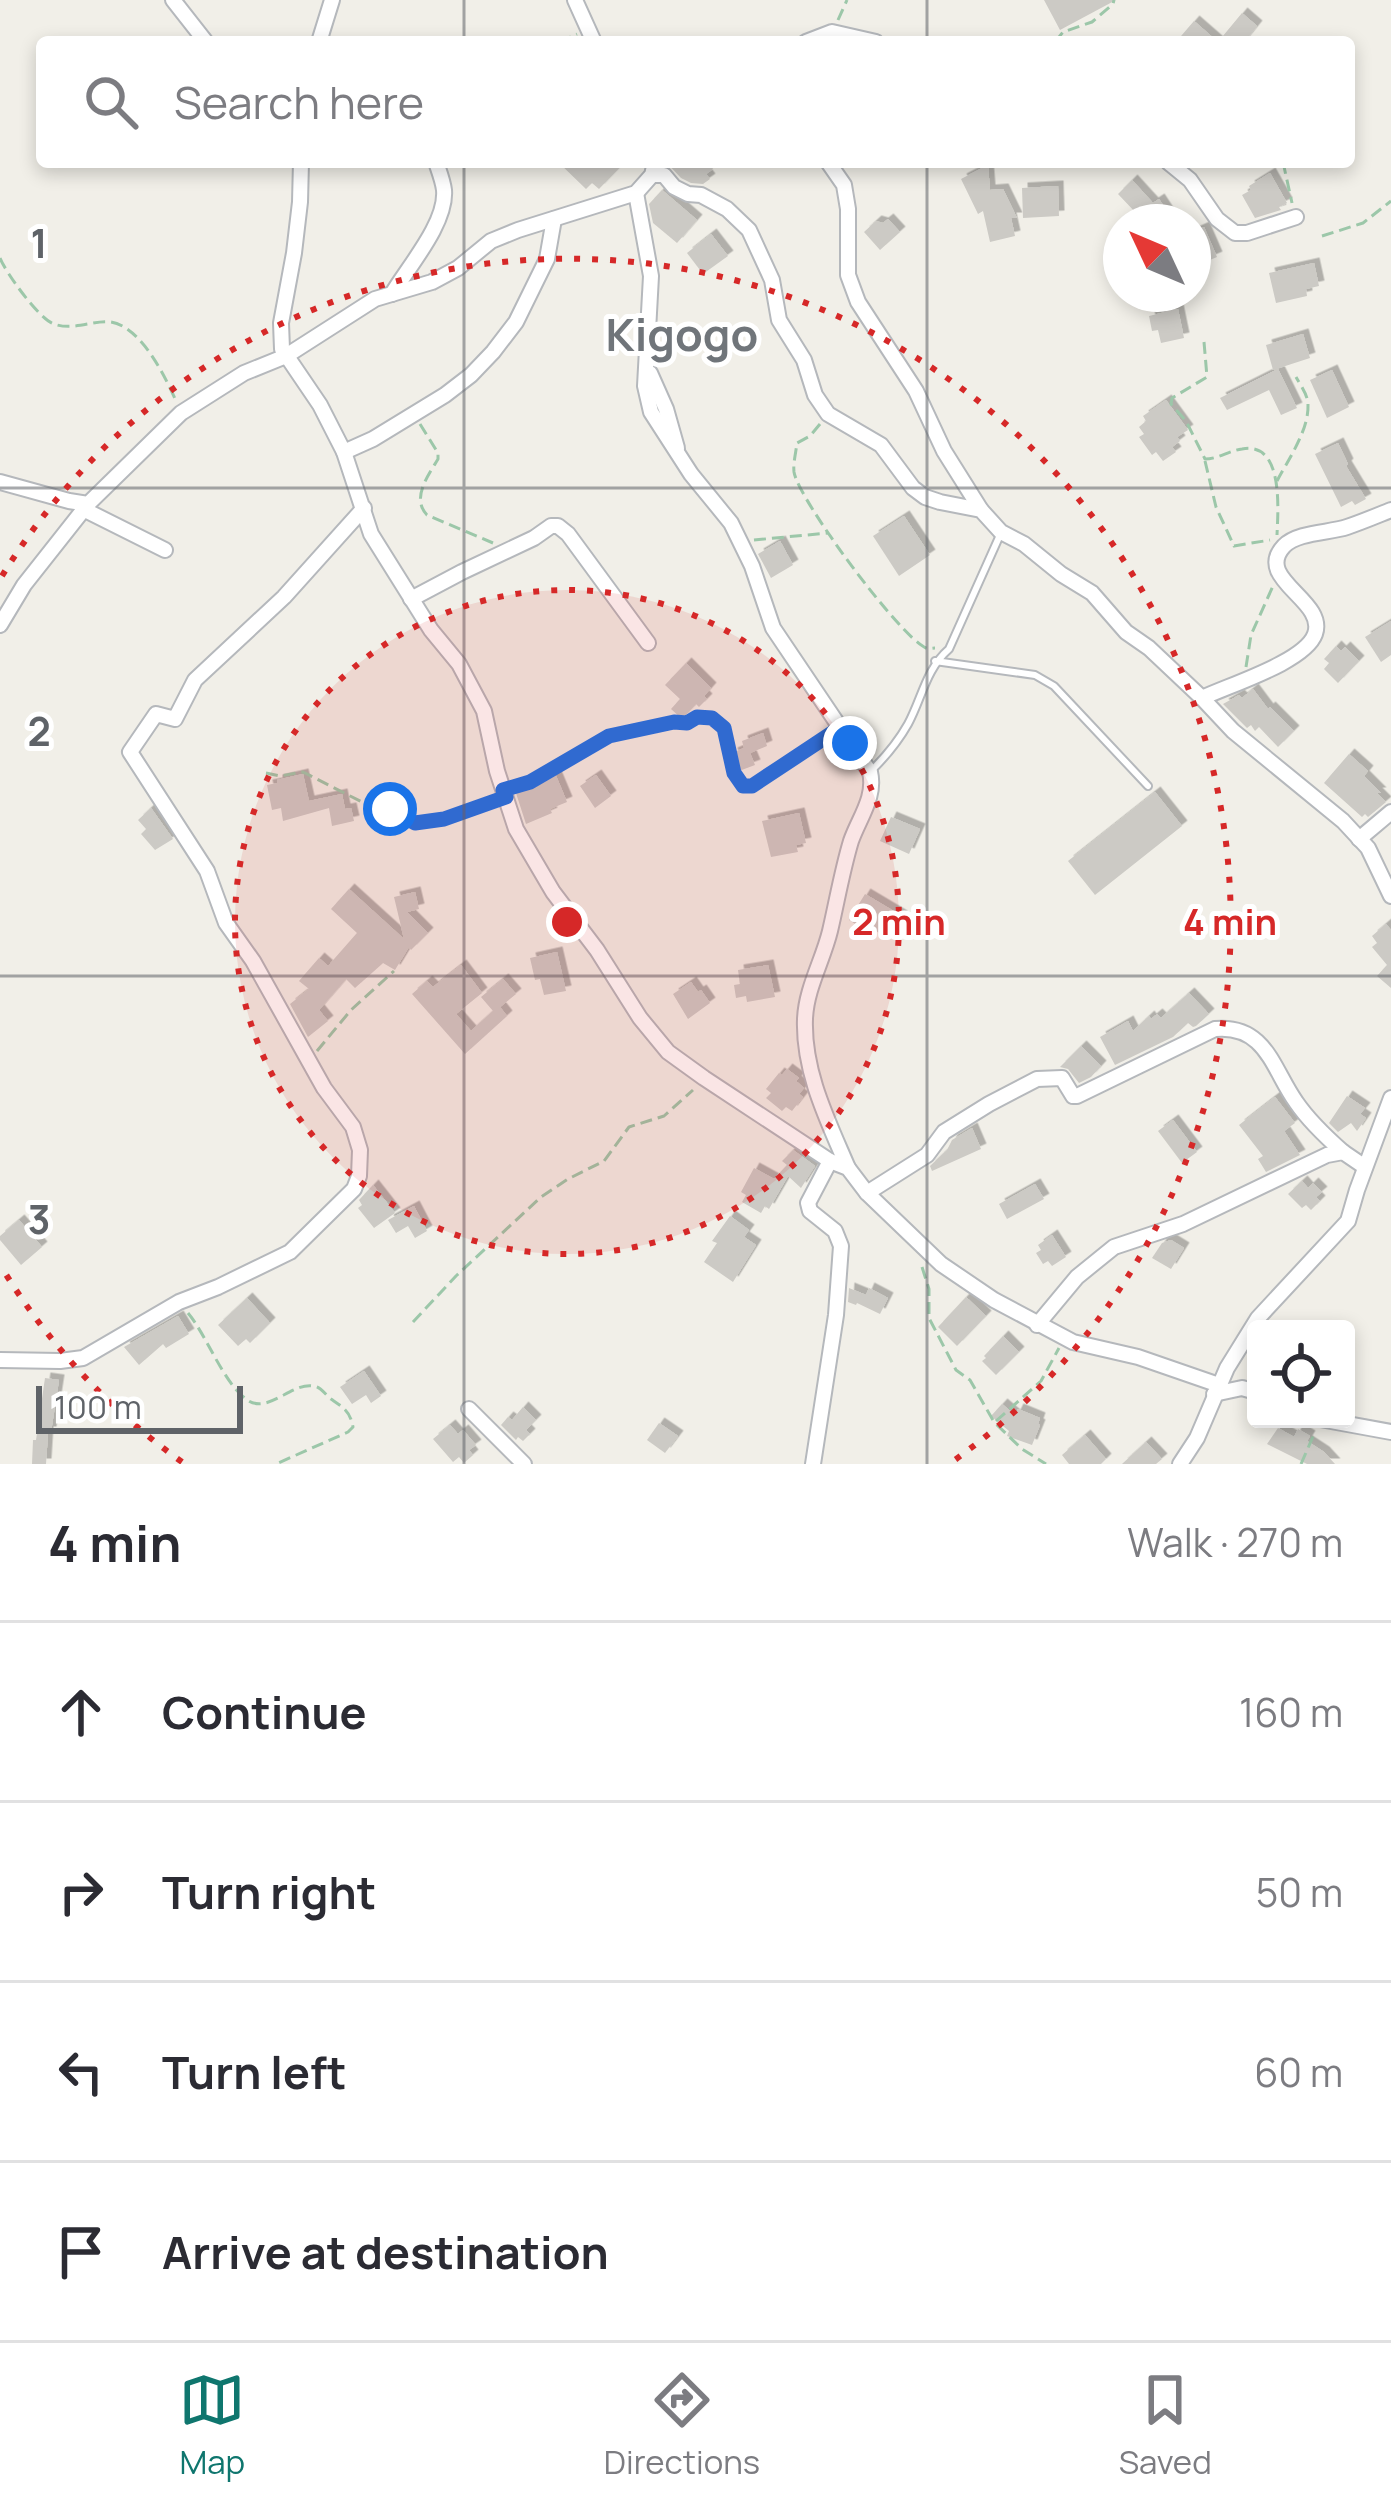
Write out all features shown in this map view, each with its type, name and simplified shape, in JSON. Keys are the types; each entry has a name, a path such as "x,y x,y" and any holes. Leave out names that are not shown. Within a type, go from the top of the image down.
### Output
{"street":[{"path":"173,0 201,36"},
{"path":"321,36 332,0"},
{"path":"575,0 591,36"},
{"path":"822,36 832,32 850,36"},
{"path":"301,168 294,254 281,323 282,350 344,452 371,534 431,630 459,664 484,711 516,829 553,892 668,1052 830,1161 848,1168"},
{"path":"392,294 443,206 438,168"},
{"path":"0,625 24,585 86,507 181,413 244,373 286,356 375,299 458,268 491,242 636,194 654,168"},
{"path":"657,168 674,187 727,209 749,230 772,280 778,320 804,360 815,395 828,414 881,446 913,488 940,502 981,509"},
{"path":"832,168 844,185 848,274 858,302 916,391 944,451 981,509 1001,532 1092,593 1126,632 1149,648 1233,731 1343,821 1368,848 1391,896"},
{"path":"1175,168 1234,233 1295,217"},
{"path":"636,194 651,276 645,386 650,412 741,540 773,628 870,772 873,785 847,854 805,1017 818,1100 848,1168 867,1193 941,1264 1037,1325 1073,1342 1247,1390"},
{"path":"344,452 373,439 471,374 516,322 547,259 554,219"},
{"path":"0,482 86,507 165,550"},
{"path":"0,1360 83,1358 179,1302 290,1252 354,1189 360,1150 353,1127 226,922 207,871 130,752 156,715 176,719 195,680 284,597 364,508"},
{"path":"1202,698 1296,655 1316,633 1315,617 1277,568 1280,552 1291,541 1391,510"},
{"path":"411,599 558,526 648,643"},
{"path":"1359,838 1391,812"},
{"path":"867,1193 927,1155 944,1132 1037,1078 1062,1078 1077,1096 1215,1030 1229,1028 1262,1044 1304,1114 1365,1167"},
{"path":"1180,1464 1258,1318 1348,1220 1391,1098"},
{"path":"1037,1325 1077,1277 1114,1247 1183,1224 1312,1161 1343,1152"},
{"path":"813,1464 836,1315 841,1246 835,1231 808,1203 830,1161"},
{"path":"469,1409 524,1464"},
{"path":"1355,1425 1391,1432"}],"lane":[{"path":"870,772 908,724 935,661 949,649 1001,532"},
{"path":"935,661 1035,675 1054,686 1148,787"}],"path":[{"path":"832,32 847,0"},
{"path":"1060,36 1092,22 1114,0"},
{"path":"1284,168 1295,217"},
{"path":"1322,236 1363,223 1391,201"},
{"path":"0,259 52,324 112,322 131,333 160,366 181,413"},
{"path":"1204,342 1207,377 1172,398 1171,404 1186,421 1205,459 1216,507 1234,547 1277,539 1276,483 1263,454 1242,449 1205,459"},
{"path":"1276,483 1309,409 1296,377"},
{"path":"415,411 438,453 420,494 421,509 486,542 512,548"},
{"path":"828,414 810,436 797,443 794,475 828,533 905,629 926,648 949,649"},
{"path":"741,540 828,533"},
{"path":"1246,678 1251,635 1279,574"},
{"path":"266,773 303,772 415,823 444,819 504,794 609,736 712,718 724,728 734,773 743,786 752,786 841,727"},
{"path":"308,1061 351,1010 394,970"},
{"path":"413,1322 542,1197 604,1161 629,1127 664,1116 704,1078"},
{"path":"920,1263 929,1288 929,1318 956,1370 970,1380 994,1422 1046,1464"},
{"path":"179,1302 251,1403 310,1386 319,1387 346,1408 353,1427 348,1432 276,1464"},
{"path":"994,1422 1041,1382 1064,1338"},
{"path":"1301,1464 1317,1428"}],"building":[{"path":"1044,0 1116,0 1060,30"},
{"path":"1242,13 1257,26 1249,36 1223,36"},
{"path":"1194,21 1211,36 1181,36"},
{"path":"564,168 619,168 599,189 592,183 586,189"},
{"path":"672,168 713,169 703,184 681,178"},
{"path":"988,168 990,190 1003,189 1017,218 1011,218 1015,236 990,242 983,211 978,214 961,179"},
{"path":"1270,173 1287,203 1281,210 1255,218 1242,195"},
{"path":"1132,180 1153,203 1159,199 1162,204 1127,204 1118,194"},
{"path":"1058,186 1059,216 1023,218 1022,188"},
{"path":"662,190 697,220 677,243 653,223 649,204"},
{"path":"888,219 900,232 880,250 864,232 876,221"},
{"path":"711,234 728,256 703,274 687,253"},
{"path":"1314,263 1319,286 1306,289 1307,296 1276,303 1269,273"},
{"path":"1179,312 1184,338 1161,343 1149,316"},
{"path":"1303,334 1310,358 1273,370 1266,345"},
{"path":"1278,369 1297,408 1281,415 1269,390 1227,410 1220,398"},
{"path":"1332,370 1349,407 1327,418 1310,380"},
{"path":"1166,400 1188,430 1177,437 1180,441 1172,447 1176,452 1163,461 1139,437 1144,434 1139,427 1146,421 1143,416"},
{"path":"1338,443 1366,499 1355,505 1352,501 1341,507 1315,454"},
{"path":"904,516 930,555 899,576 873,536"},
{"path":"780,541 793,565 771,578 758,554"},
{"path":"1391,621 1391,655 1381,662 1365,637"},
{"path":"1336,646 1341,651 1345,647 1359,661 1338,683 1324,669 1329,663 1324,659"},
{"path":"686,663 711,688 704,696 707,699 682,719 671,709 680,699 665,685"},
{"path":"1253,689 1294,731 1278,747 1259,727 1255,731 1251,725 1247,728 1223,704"},
{"path":"763,733 767,746 750,753 755,765 739,771 732,753 744,748 742,741"},
{"path":"1349,754 1368,771 1364,776 1386,802 1368,817 1362,817 1324,783"},
{"path":"554,771 567,802 526,824 515,790"},
{"path":"303,774 309,801 342,794 354,821 332,826 329,808 283,821 281,808 272,810 267,785"},
{"path":"596,775 611,796 595,808 580,786"},
{"path":"1155,792 1182,826 1095,895 1068,861"},
{"path":"151,808 173,839 155,850 141,834 146,829 138,820"},
{"path":"799,813 806,843 796,845 798,852 771,857 762,821"},
{"path":"891,817 920,829 909,854 880,841"},
{"path":"349,889 404,939 394,897 415,892 419,909 407,912 428,933 411,950 409,947 395,970 383,963 355,988 346,979 319,1010 328,1021 308,1037 290,1004 309,989 299,981 319,958 328,966 357,933 331,909"},
{"path":"865,894 902,916 888,938 849,920"},
{"path":"1386,924 1391,930 1391,988 1377,976 1387,965 1372,947 1377,943 1372,936"},
{"path":"557,952 566,991 544,995 530,958"},
{"path":"461,965 482,993 456,1014 471,1031 493,1011 481,997 503,979 516,994 500,1007 507,1016 465,1054 412,994 427,981 433,987"},
{"path":"768,965 775,997 747,1002 746,996 736,998 738,970"},
{"path":"691,982 710,1003 688,1019 673,994"},
{"path":"1189,993 1209,1014 1196,1026 1188,1023 1173,1037 1115,1065 1100,1037 1128,1021 1133,1031 1149,1016 1161,1018"},
{"path":"1081,1046 1101,1066 1079,1083 1068,1069 1060,1067"},
{"path":"787,1069 799,1078 803,1097 792,1111 786,1107 782,1111 766,1098 771,1093 766,1089"},
{"path":"1347,1096 1365,1108 1360,1114 1366,1118 1357,1131 1351,1123 1338,1132 1329,1123"},
{"path":"1275,1097 1295,1123 1284,1131 1300,1155 1266,1172 1258,1159 1263,1156 1239,1125"},
{"path":"1173,1120 1197,1152 1182,1163 1158,1131"},
{"path":"972,1128 981,1149 932,1171 930,1166 952,1140"},
{"path":"793,1150 815,1166 801,1188 788,1176 769,1209 765,1206 761,1213 742,1202 746,1195 741,1192 754,1168 774,1179"},
{"path":"1302,1181 1322,1192 1311,1210 1288,1194"},
{"path":"1035,1184 1044,1199 1007,1219 999,1204"},
{"path":"373,1185 395,1213 374,1228 358,1208"},
{"path":"414,1206 427,1231 415,1238 408,1226 396,1233 388,1220"},
{"path":"730,1216 749,1230 744,1237 756,1245 733,1282 704,1262"},
{"path":"19,1220 42,1247 21,1265 0,1240"},
{"path":"1052,1235 1066,1257 1052,1266 1048,1261 1043,1264 1036,1253 1041,1250 1038,1245"},
{"path":"1171,1240 1184,1248 1171,1269 1152,1258 1162,1243"},
{"path":"849,1288 866,1295 869,1288 888,1298 880,1314 848,1302"},
{"path":"966,1297 986,1316 957,1346 938,1327"},
{"path":"247,1298 270,1323 250,1343 246,1339 238,1346 218,1325"},
{"path":"178,1316 189,1334 166,1348 163,1344 139,1365 124,1347"},
{"path":"1003,1336 1019,1352 996,1375 982,1361"},
{"path":"364,1371 381,1396 371,1403 366,1395 352,1404 340,1387"},
{"path":"45,1378 59,1380 46,1464 32,1464 33,1440"},
{"path":"1002,1404 1015,1415 1018,1409 1040,1418 1032,1445 1007,1436 1009,1431 991,1416"},
{"path":"523,1407 536,1420 523,1441 501,1425"},
{"path":"659,1423 678,1436 665,1453 647,1440"},
{"path":"450,1425 458,1434 463,1430 476,1445 464,1463 459,1457 453,1462 433,1439"},
{"path":"1278,1428 1294,1437 1298,1429 1335,1464 1307,1464 1267,1444"},
{"path":"1085,1435 1106,1459 1101,1464 1069,1464 1062,1455"},
{"path":"1146,1442 1162,1459 1156,1464 1122,1464"}],"district":[{"name":"Kigogo","path":"682,335"}],"route":[{"path":"390,809 415,823 444,819 506,797 503,790 530,782 594,742 697,717 712,718 724,728 734,773 743,786 752,786 841,727 850,743"}]}
